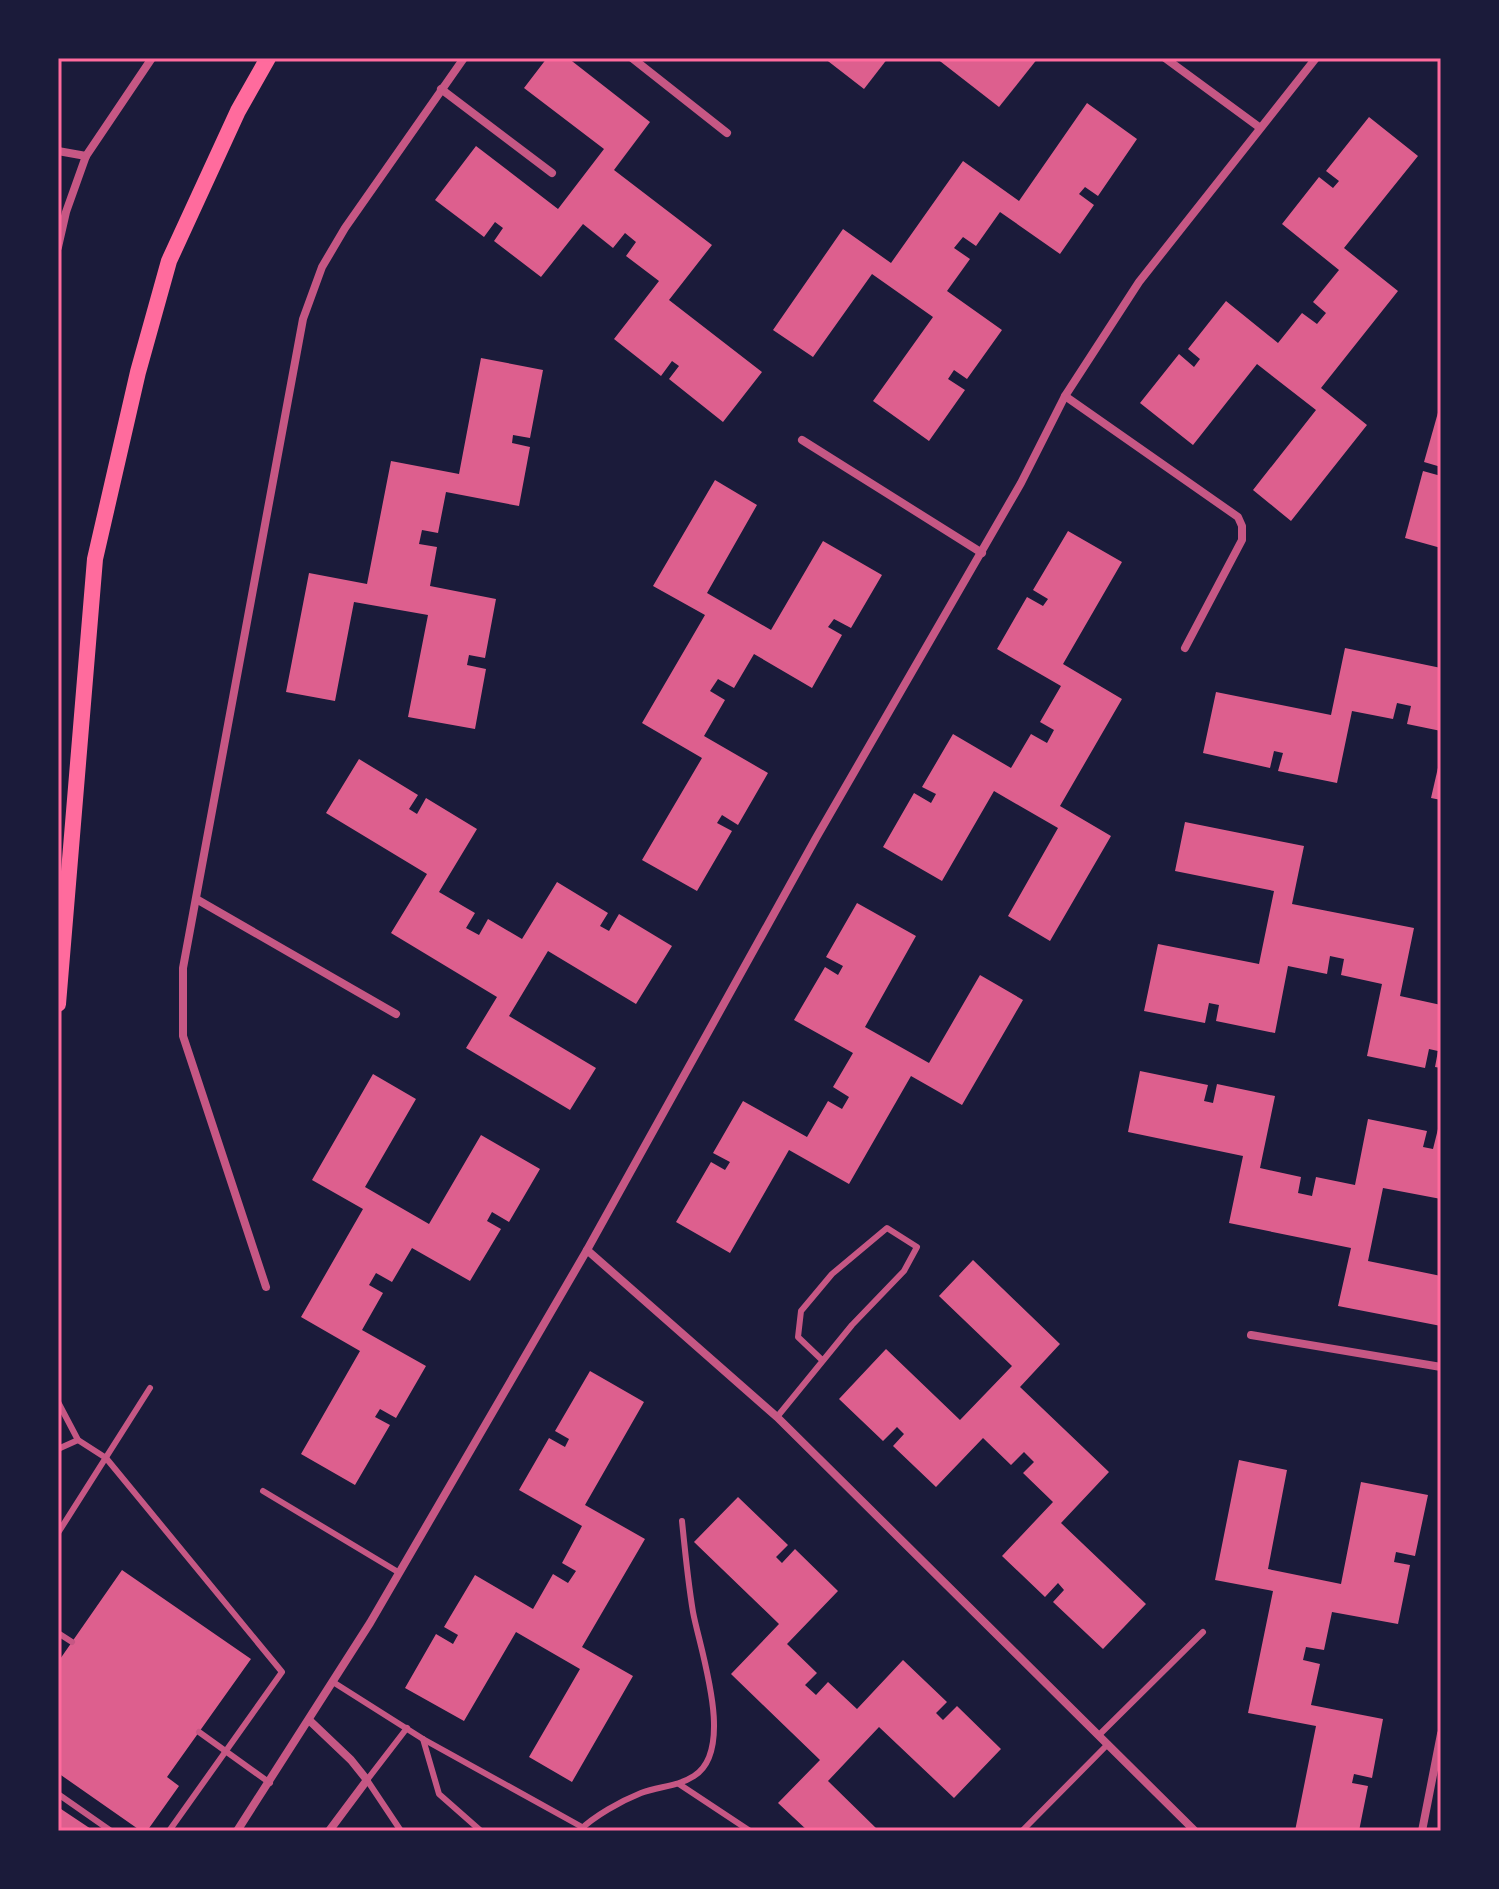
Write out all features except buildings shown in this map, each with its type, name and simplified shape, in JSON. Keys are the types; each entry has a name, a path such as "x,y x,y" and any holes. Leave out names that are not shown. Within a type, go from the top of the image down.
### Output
{"main road":[{"path":"58,1004 95,559 138,372 169,261 238,111 268,58"}],"street":[{"path":"58,247 66,212 86,156 152,58"},
{"path":"266,1287 183,1036 183,968 303,319 322,267 345,228 464,58"},
{"path":"632,58 727,133"},
{"path":"1165,58 1259,127"},
{"path":"237,1831 333,1682 587,1250 816,838 982,553 1065,396 1139,282 1316,58"},
{"path":"441,89 552,173"},
{"path":"58,151 86,156"},
{"path":"1065,396 1238,517 1242,540 1185,648"},
{"path":"802,440 982,553"},
{"path":"198,900 396,1014"},
{"path":"587,1250 777,1417 1195,1831"},
{"path":"1251,1335 1441,1367"},
{"path":"309,1720 367,1780 329,1831"},
{"path":"1422,1831 1441,1734"}],"lane":[{"path":"777,1417 822,1360 904,1271 917,1247 887,1228 824,1283 801,1311 798,1337 822,1360"},
{"path":"58,1533 150,1388"},
{"path":"58,1402 78,1440 106,1458 282,1672 169,1831"},
{"path":"58,1449 78,1440"},
{"path":"263,1491 398,1572"},
{"path":"333,1682 423,1739 580,1829 643,1792 679,1784 698,1774 707,1758 715,1728 710,1675 694,1615 682,1521"},
{"path":"1099,1735 1203,1632"},
{"path":"58,1633 72,1642"},
{"path":"401,1831 367,1780 407,1728"},
{"path":"199,1732 270,1783"},
{"path":"423,1739 439,1794 481,1831"},
{"path":"1022,1831 1108,1744"},
{"path":"679,1784 750,1831"},
{"path":"58,1794 111,1831"}]}
